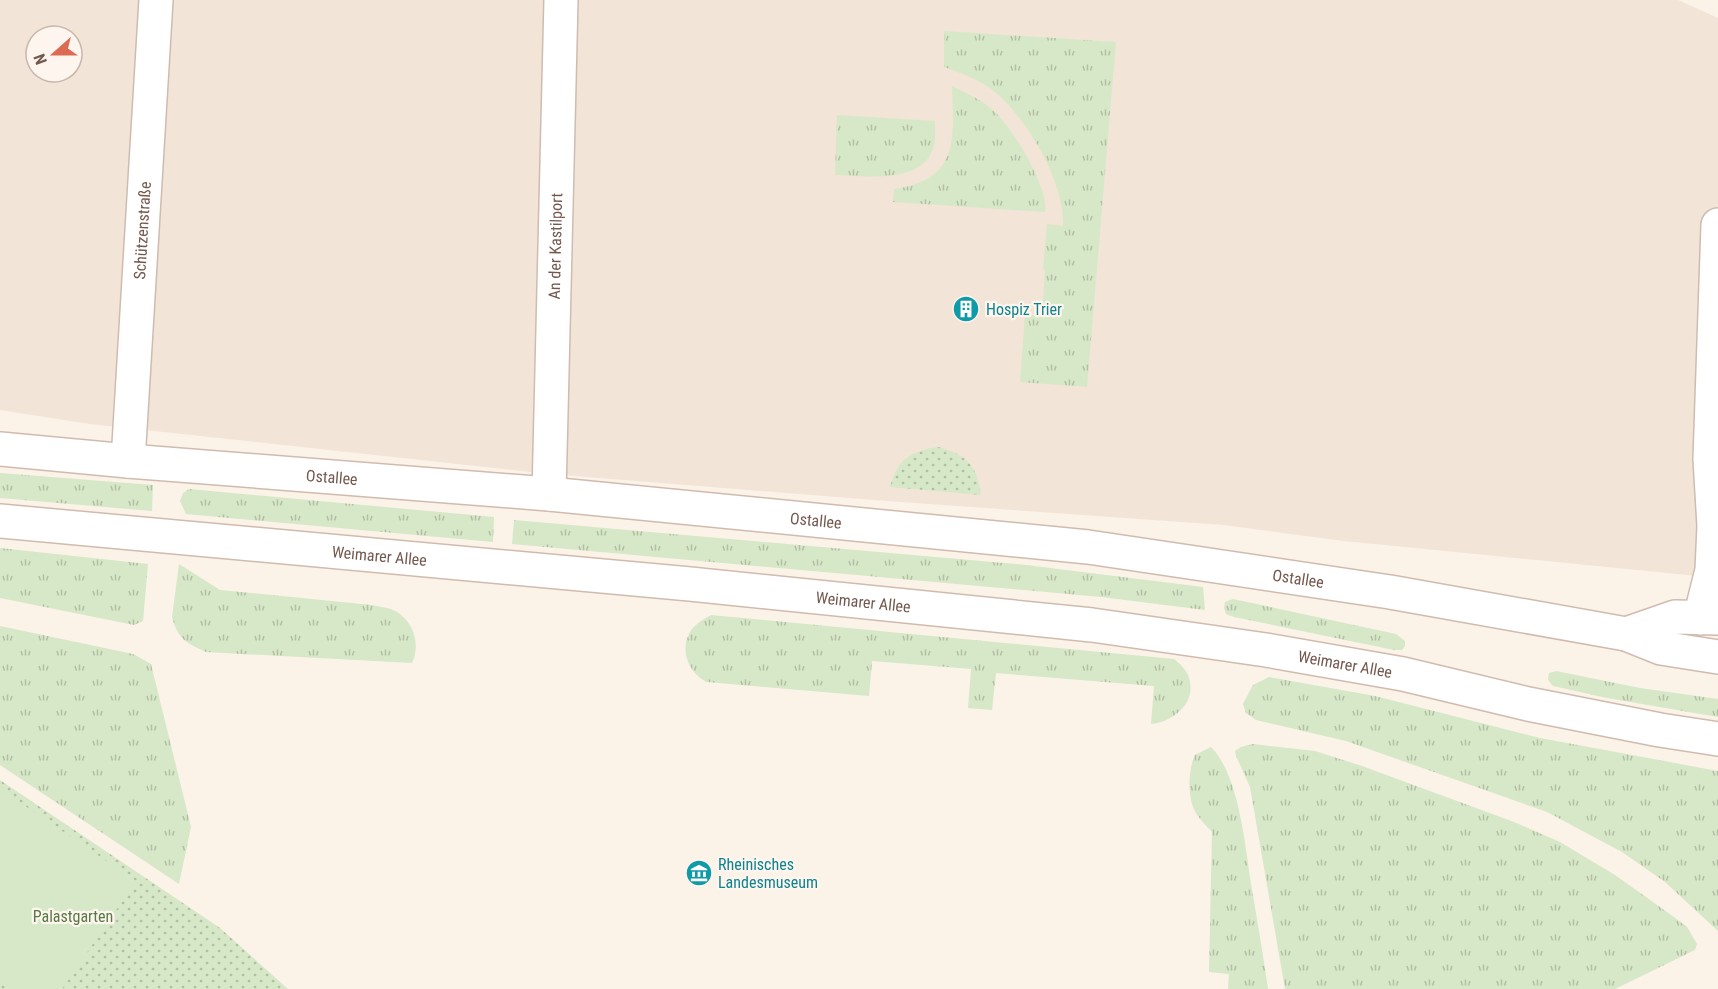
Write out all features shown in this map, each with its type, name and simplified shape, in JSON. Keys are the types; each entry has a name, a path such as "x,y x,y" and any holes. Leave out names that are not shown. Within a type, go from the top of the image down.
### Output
{"main road":[{"name":"Schützenstraße","path":"128,461 156,0"},
{"name":"An der Kastilport","path":"549,494 561,0"},
{"path":"1626,634 1675,617 1709,618 1716,530 1710,459 1718,225"},
{"name":"Ostallee","path":"0,449 549,494 1088,547 1378,590 1626,634 1661,648 1718,657"},
{"name":"Weimarer Allee","path":"0,521 678,583 1092,625 1266,650 1391,672 1528,704 1718,739"}],"shaded area":[{"path":"0,0 1678,0 1718,18 1718,578 1344,541 1224,525 549,474 90,424 0,410"}],"green space":[{"path":"944,31 1116,42 1087,387 1020,382 1025,315 1042,316 1047,224 1063,226 1062,208 1050,169 1040,148 1014,112 987,86 944,67"},
{"path":"952,86 991,109 1012,132 1036,175 1045,202 1045,212 893,202 894,189 931,177 941,167 948,154 953,124"},
{"path":"837,115 935,121 933,149 927,160 917,168 904,173 876,176 835,175"},
{"path":"938,447 956,453 969,463 977,476 981,495 890,487 897,470 906,458 920,451"},
{"path":"0,473 153,485 152,511 0,498"},
{"path":"189,489 494,517 493,542 186,514 180,501 183,493"},
{"path":"514,520 1026,565 1203,587 1205,610 1101,597 512,544"},
{"path":"0,548 148,564 143,621 134,625 0,598"},
{"path":"179,564 220,590 372,605 394,610 409,624 415,637 416,650 412,663 206,652 193,646 180,635 172,617"},
{"path":"1233,599 1396,634 1405,641 1405,646 1402,650 1394,650 1234,617 1226,614 1224,608 1225,602"},
{"path":"711,615 1174,659 1188,675 1190,695 1175,715 1151,724 1154,686 996,673 992,710 968,708 971,669 872,661 869,696 707,682 700,678 690,666 686,644 692,629"},
{"path":"0,626 133,654 151,664 191,827 179,884 0,765"},
{"path":"1556,671 1640,688 1718,699 1718,717 1607,698 1553,686 1548,680 1549,673"},
{"path":"1269,677 1375,696 1540,738 1718,771 1718,931 1665,882 1622,852 1547,812 1346,741 1256,720 1246,713 1243,704 1253,685"},
{"path":"1253,744 1315,751 1362,766 1514,822 1560,842 1615,875 1687,927 1697,944 1695,950 1615,989 1285,989 1250,787 1235,751"},
{"path":"1211,747 1221,759 1228,775 1239,811 1268,989 1228,989 1229,974 1209,972 1212,832 1199,818 1193,807 1190,784 1195,755"},
{"name":"Palastgarten","path":"0,780 220,928 288,989 0,989"},
{"path":"0,789 136,881 62,989 14,989 0,979"}],"place":[{"name":"Hospiz Trier","path":"966,309"},
{"name":"Rheinisches Landesmuseum","path":"699,873"}]}
